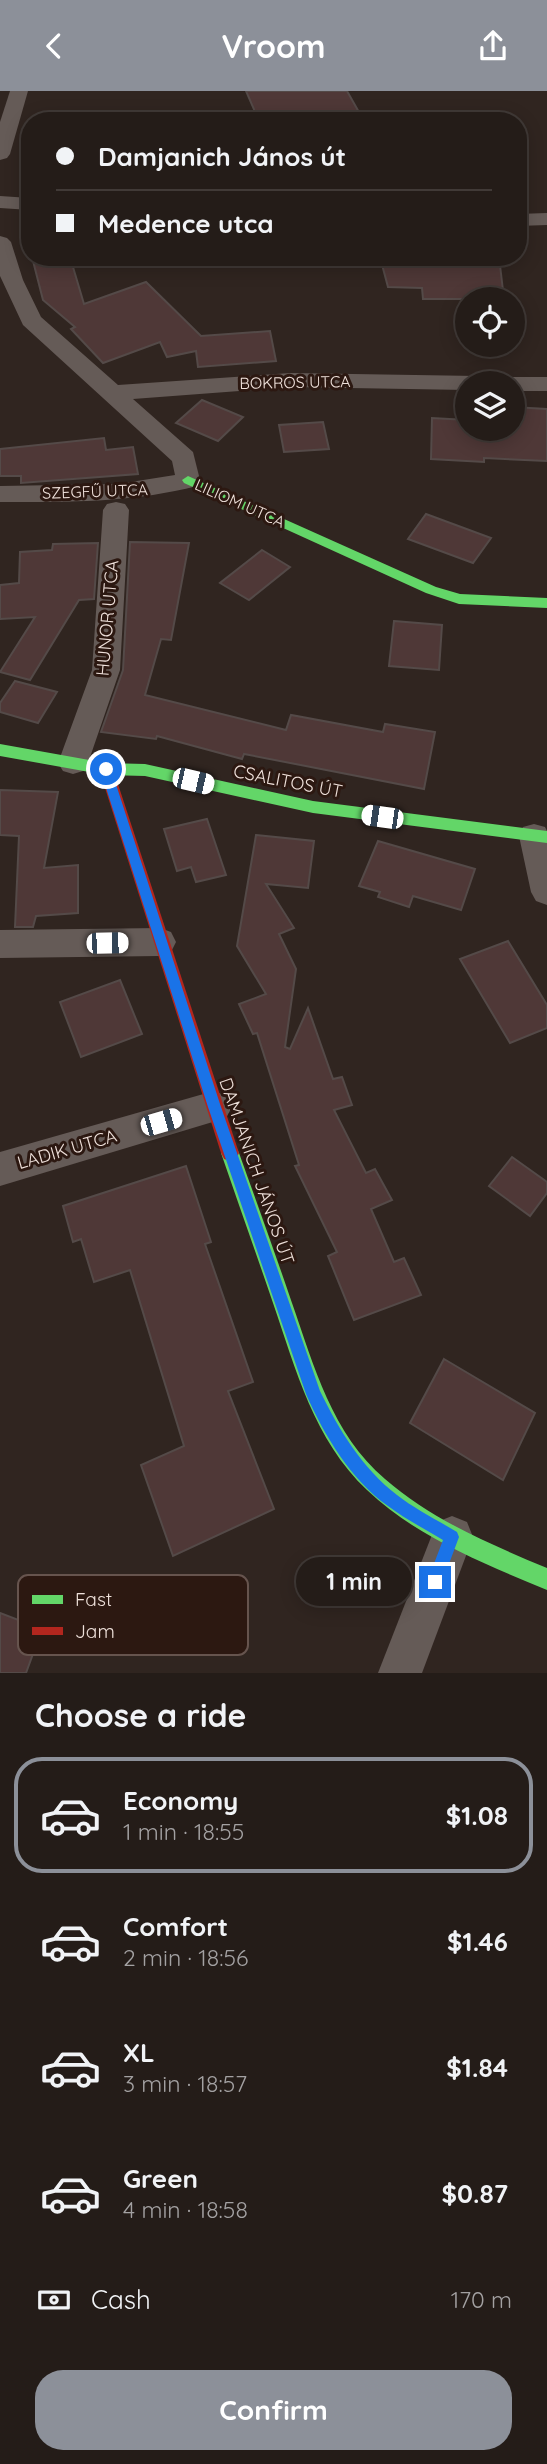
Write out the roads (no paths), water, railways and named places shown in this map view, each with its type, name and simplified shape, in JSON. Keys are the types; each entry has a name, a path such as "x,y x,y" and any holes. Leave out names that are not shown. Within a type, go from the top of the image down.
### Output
{"street":[{"path":"0,154 19,91"},
{"path":"0,202 21,203"},
{"path":"527,220 547,219"},
{"name":"LILIOM UTCA","path":"0,242 12,280 32,320 184,458 188,480 431,590 459,599 547,603"},
{"name":"BOKROS UTCA","path":"112,393 291,380 455,383"},
{"path":"525,384 547,384"},
{"name":"SZEGFŰ UTCA","path":"0,494 119,493 161,489 188,480"},
{"name":"HUNOR UTCA","path":"73,764 106,670 116,510"},
{"path":"0,750 106,769"},
{"name":"CSALITOS ÚT","path":"106,769 145,770 313,807 541,837"},
{"name":"DAMJANICH JÁNOS ÚT","path":"106,769 214,1107 314,1394 333,1433 362,1472 391,1500 452,1537 547,1579"},
{"path":"541,837 547,892"},
{"path":"0,944 160,942"},
{"name":"LADIK UTCA","path":"0,1169 214,1107"},
{"path":"400,1673 452,1537"}]}
